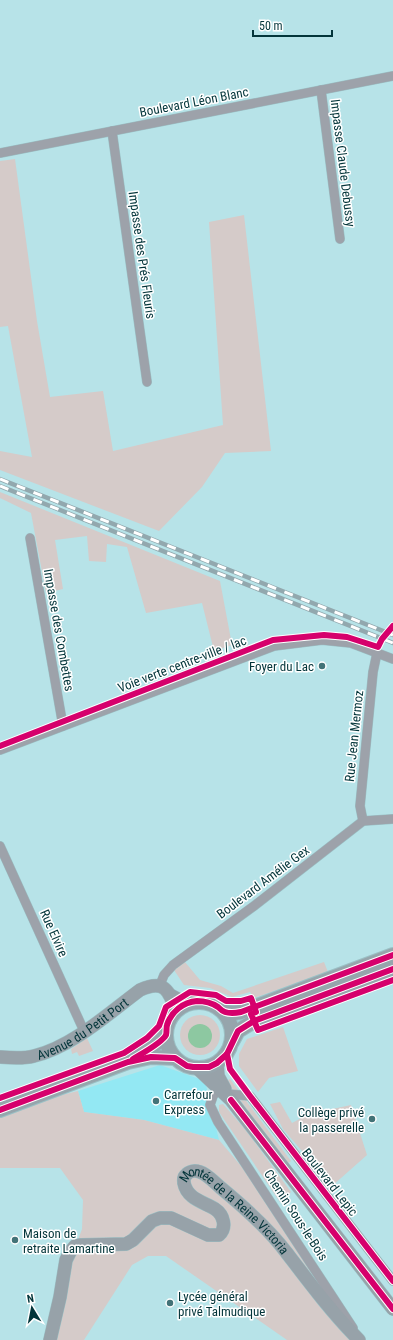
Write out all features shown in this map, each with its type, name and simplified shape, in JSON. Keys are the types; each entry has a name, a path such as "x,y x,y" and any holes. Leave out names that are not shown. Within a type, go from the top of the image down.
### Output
{"main road":[{"path":"224,1012 241,1012 393,955"},
{"path":"232,1042 232,1026 229,1019 224,1012 207,1002 196,1001 181,1007 170,1018 167,1026 167,1043 175,1058 187,1066 197,1068 209,1067 217,1063 227,1054 238,1031 254,1021 393,969"},
{"path":"128,1062 159,1042 166,1035"},
{"path":"0,1110 128,1062 151,1057 175,1058"}],"street":[{"name":"Boulevard Léon Blanc","path":"0,153 393,76"},
{"name":"Impasse Claude Debussy","path":"321,90 340,239"},
{"name":"Impasse des Prés Fleuris","path":"112,131 147,382"},
{"name":"Impasse des Combettes","path":"30,538 63,726"},
{"path":"0,750 274,646 322,640 351,643 393,659"},
{"name":"Rue Jean Mermoz","path":"363,821 360,806 377,653"},
{"path":"363,821 393,819"},
{"name":"Boulevard Amélie Gex","path":"160,985 164,975 173,965 363,821"},
{"name":"Rue Elvire","path":"0,846 84,1031"},
{"name":"Avenue du Petit Port","path":"0,1057 32,1057 54,1050 84,1031 140,990 150,985 160,985"},
{"path":"160,985 181,1007"},
{"path":"217,1063 222,1090"},
{"name":"Boulevard Lepic","path":"197,1068 222,1090 393,1309"},
{"name":"Boulevard Lepic","path":"222,1090 250,1096 393,1281"},
{"name":"Chemin Sous-le-Bois","path":"222,1090 213,1096 210,1105 218,1122 342,1310 360,1340"},
{"name":"Montée de la Reine Victoria","path":"50,1340 60,1297 66,1260 75,1246 126,1244 133,1240 152,1221 160,1218 171,1218 208,1235 219,1235 223,1231 224,1227 221,1215 216,1210 192,1196 184,1186 184,1177 186,1174 195,1171 203,1173 224,1190 264,1228 285,1250 304,1277 324,1301 360,1340"}],"shaded area":[{"path":"15,159 37,321 50,397 103,391 113,451 223,425 209,222 244,215 271,451 225,453 202,487 159,531 0,470 0,451 32,457 8,326 0,327 0,161"},
{"path":"0,492 220,581 232,645 214,651 202,603 146,613 127,547 107,544 106,562 89,561 87,536 55,540 63,589 46,593 31,513 0,498"},
{"path":"185,962 200,980 221,986 233,993 324,962 328,972 254,998 250,992 232,997 210,988 184,985 174,970"},
{"path":"200,1015 208,1017 214,1021 218,1027 220,1035 218,1043 214,1049 208,1053 200,1055 192,1053 186,1049 182,1043 180,1035 182,1027 186,1021 192,1017"},
{"path":"200,1024 208,1028 212,1036 208,1044 200,1048 192,1044 188,1036 192,1028"},
{"path":"283,1027 298,1071 269,1078 258,1092 239,1066 239,1054 247,1039"},
{"path":"87,1038 93,1051 79,1056 77,1052 72,1054 71,1049"},
{"path":"160,1065 205,1081 219,1140 144,1120 84,1112 78,1091"},
{"path":"230,1079 291,1161 287,1164 226,1081"},
{"path":"78,1091 84,1112 144,1120 219,1140 253,1180 290,1232 319,1287 352,1340 287,1340 166,1256 148,1256 132,1265 84,1340 53,1340 66,1273 82,1229 83,1200 60,1168 0,1168 0,1115 20,1105"},
{"path":"280,1102 292,1123 309,1114 351,1105 367,1155 332,1186 283,1129 270,1104"},
{"path":"223,1104 245,1129 291,1192 280,1202 219,1112 219,1105"}],"railway":[{"path":"0,479 393,635"},
{"path":"0,486 393,643"}],"cycle path":[{"name":"Voie verte centre-ville / lac","path":"0,746 273,640 324,635 347,637 378,647 382,639 393,626"},
{"path":"133,1059 164,1038 171,1016 178,1008 187,1003 202,1001 213,1004 227,1013 241,1012 393,955"},
{"path":"0,1110 128,1062 151,1057 175,1058 187,1066 209,1067 217,1063 227,1054 238,1031 254,1021 393,969"},
{"path":"0,1098 124,1053 147,1038 159,1026 166,1007 190,992 216,995 226,1001 241,1001 251,998 256,1012 251,1014 258,1030 393,980"},
{"path":"227,1054 230,1069 393,1281"},
{"path":"231,1100 393,1309"}],"place":[{"name":"Foyer du Lac","path":"322,666"},
{"name":"Carrefour Express","path":"156,1101"},
{"name":"Collège privé la passerelle","path":"372,1119"},
{"name":"Maison de retraite Lamartine","path":"15,1240"},
{"name":"Lycée général privé Talmudique","path":"170,1303"}]}
